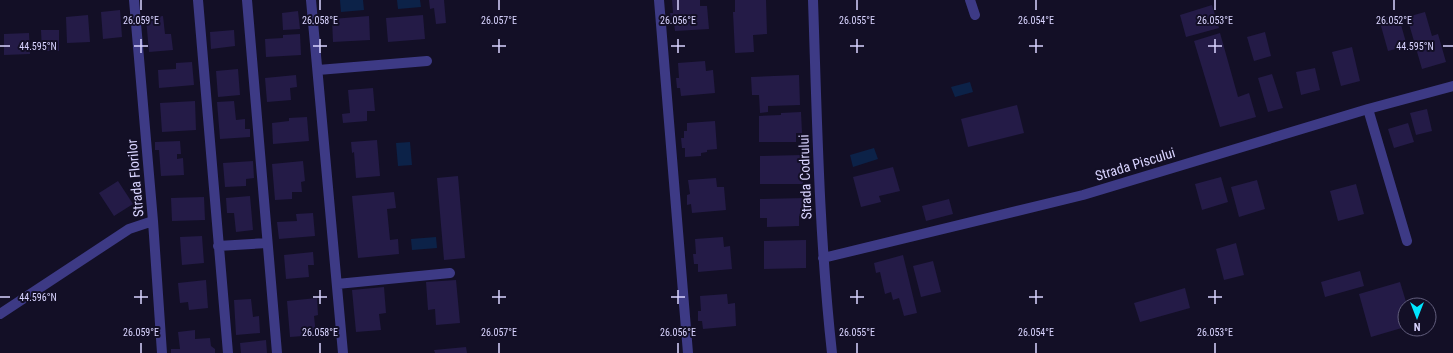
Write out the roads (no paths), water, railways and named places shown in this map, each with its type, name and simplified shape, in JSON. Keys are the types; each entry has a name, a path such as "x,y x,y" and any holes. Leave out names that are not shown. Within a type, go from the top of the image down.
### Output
{"street":[{"name":"Strada Florilor","path":"134,0 153,221 162,353"},
{"path":"198,0 228,353"},
{"path":"247,0 277,353"},
{"path":"312,0 343,353"},
{"path":"659,0 688,353"},
{"name":"Strada Codrului","path":"813,0 819,199 832,353"},
{"path":"970,0 975,15"},
{"path":"318,70 427,61"},
{"name":"Strada Piscului","path":"823,258 1083,195 1368,109 1453,86"},
{"path":"1368,109 1407,241"},
{"path":"0,314 129,229 153,221"},
{"path":"218,246 267,243"},
{"path":"337,284 450,273"}],"water":[{"path":"340,0 363,0 364,10 341,12"},
{"path":"397,0 420,0 421,7 398,9"},
{"path":"970,82 973,92 955,97 951,87"},
{"path":"410,142 412,165 398,166 396,143"},
{"path":"874,148 878,159 853,167 850,155"},
{"path":"436,237 437,248 412,250 411,239"}]}
